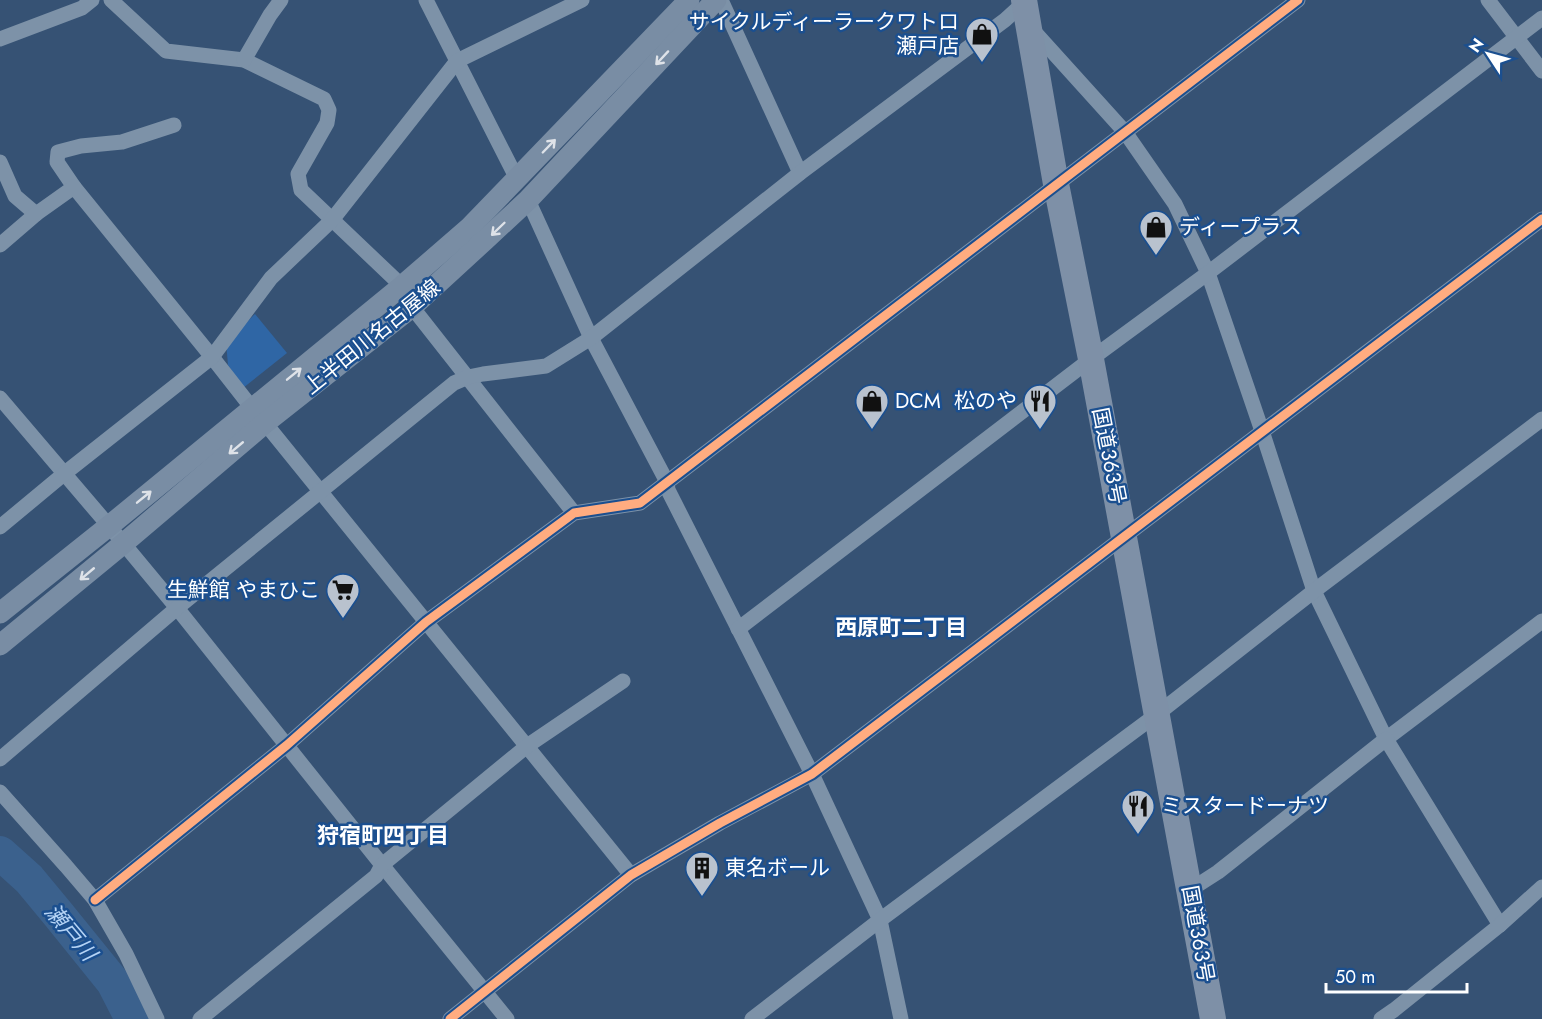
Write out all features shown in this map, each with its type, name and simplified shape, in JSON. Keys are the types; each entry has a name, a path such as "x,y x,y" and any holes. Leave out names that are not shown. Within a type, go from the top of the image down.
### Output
{"highway":[{"name":"国道363号","path":"1026,7 1056,184 1091,359 1213,1019"}],"main road":[{"name":"上半田川名古屋線","path":"0,645 124,543 259,416 469,228 689,0"},
{"name":"上半田川名古屋線","path":"0,613 110,526 412,307 528,200 718,0"}],"street":[{"path":"0,39 82,8 92,0"},
{"path":"111,0 166,51 244,60 324,99 328,110 327,123 298,174 301,190 402,286"},
{"path":"244,60 281,0"},
{"path":"0,527 212,357 271,278 332,220 457,61 582,0"},
{"path":"718,0 800,173"},
{"path":"95,900 287,745 426,622 574,513 640,503 1299,0"},
{"path":"1488,0 1542,71"},
{"path":"432,2 457,61 517,179"},
{"path":"0,759 177,608 454,383 483,374 546,366 591,338 800,173 1005,20 1026,7 1125,132 1175,204 1208,273 1314,591 1386,739 1500,925"},
{"path":"738,629 1542,18"},
{"path":"174,125 122,142 81,146 58,152 57,162 74,187 632,875"},
{"path":"0,162 15,196 36,214"},
{"path":"0,245 36,214 74,187"},
{"path":"528,200 591,338 667,482 668,490 812,774 880,920 901,1019"},
{"path":"450,1019 632,875 720,823 812,774 1542,219"},
{"path":"412,307 574,513"},
{"path":"0,398 124,543 507,1019"},
{"path":"752,1019 880,920 1156,715 1314,591 1542,419"},
{"path":"1190,890 1218,872 1386,739 1542,621"},
{"path":"200,1019 376,876 382,865 527,746 623,681"},
{"path":"0,792 95,900 126,954 158,1019"},
{"path":"1381,1019 1500,925 1542,888"}],"shaded area":[{"path":"255,314 287,353 243,388 228,365 226,342"}],"waterway":[{"name":"瀬戸川","path":"0,853 29,879 113,982 132,1019"}],"cycle path":[{"path":"95,900 287,745 426,622 574,513 640,503 1298,0"},
{"path":"450,1019 631,875 720,823 812,774 1542,219"}],"place":[{"name":"サイクルディーラークワトロ 瀬戸店","path":"982,63"},
{"name":"ディープラス","path":"1156,256"},
{"name":"DCM","path":"872,430"},
{"name":"松のや","path":"1040,430"},
{"name":"生鮮館 やまひこ","path":"343,619"},
{"name":"ミスタードーナツ","path":"1138,835"},
{"name":"東名ボール","path":"702,897"}],"district":[{"name":"西原町二丁目","path":"901,627"},
{"name":"狩宿町四丁目","path":"383,835"}]}
